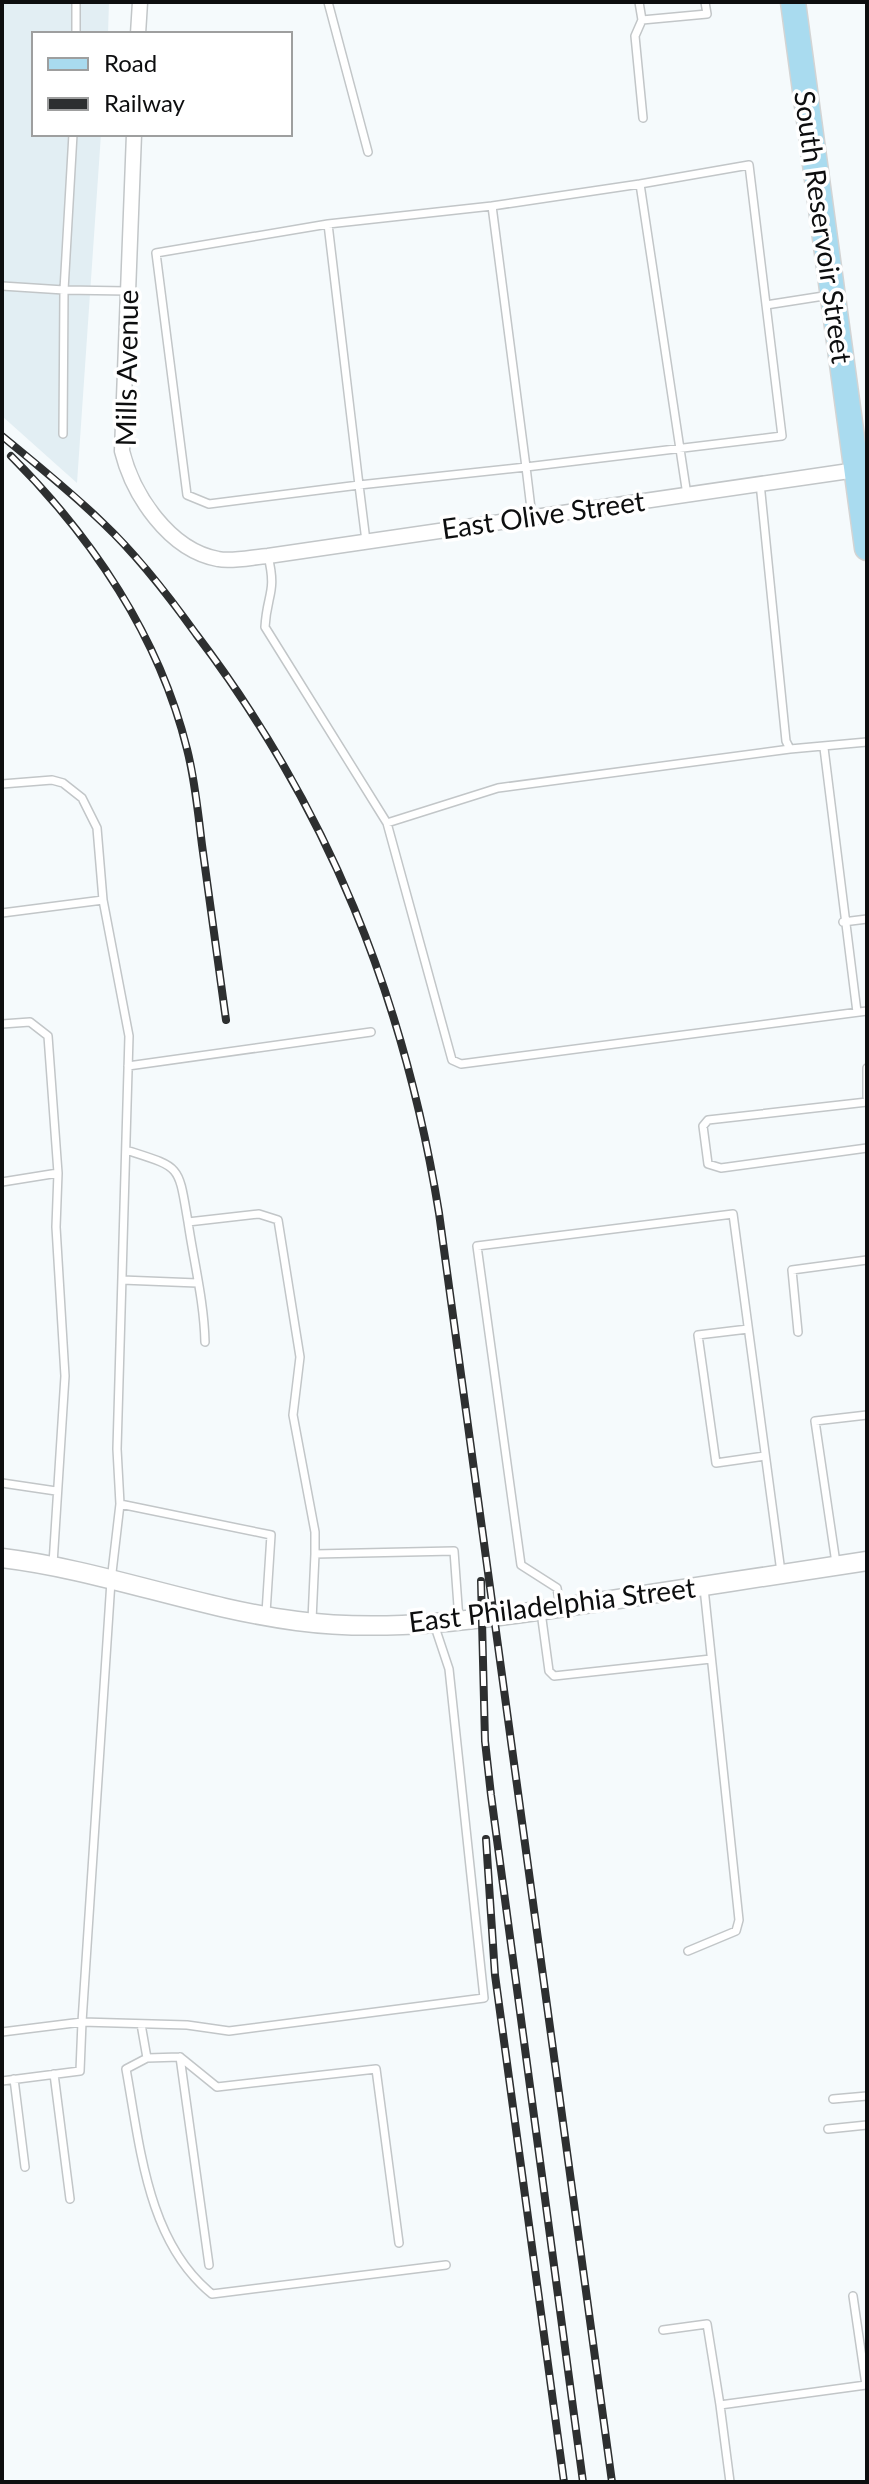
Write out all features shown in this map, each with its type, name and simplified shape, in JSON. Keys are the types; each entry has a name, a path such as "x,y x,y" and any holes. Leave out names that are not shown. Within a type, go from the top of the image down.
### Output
{"main road":[{"name":"South Reservoir Street","path":"793,2 833,295 862,470 867,548"}],"street":[{"path":"138,32 140,2"},
{"name":"Mills Avenue","path":"134,136 122,451 136,491 182,543 218,559"},
{"name":"East Olive Street","path":"218,559 268,556 760,482 862,470"},
{"name":"East Philadelphia Street","path":"2,1558 53,1566 167,1597 266,1615 312,1622 398,1625 551,1609 867,1561"}],"lane":[{"path":"76,2 76,32"},
{"path":"328,2 368,152"},
{"path":"639,2 642,20 635,36 643,118"},
{"path":"642,20 707,14 705,2"},
{"path":"63,434 64,290 73,136"},
{"path":"749,165 782,436 209,504 187,495 156,253 328,224 492,206 749,165"},
{"path":"640,184 687,495"},
{"path":"492,206 532,517"},
{"path":"328,224 366,541"},
{"path":"2,286 128,291"},
{"path":"766,305 833,295"},
{"path":"760,482 786,741 790,749"},
{"path":"268,556 275,585 265,627 387,823 452,1060 461,1064 867,1011"},
{"path":"387,823 498,788 790,749 867,742"},
{"path":"824,748 844,903 843,922 857,1012"},
{"path":"2,784 52,780 82,798 97,828 103,900 129,1036 117,1449 120,1504 111,1581 80,2071 2,2081"},
{"path":"2,913 103,900"},
{"path":"843,922 867,919"},
{"path":"2,1024 30,1022 48,1036 58,1173 56,1227 65,1376 53,1566"},
{"path":"128,1066 371,1032"},
{"path":"867,1068 867,1100 708,1120 703,1126 708,1164 721,1168 867,1148"},
{"path":"126,1150 173,1165 179,1175 197,1283 204,1300 205,1342"},
{"path":"2,1182 58,1173"},
{"path":"188,1222 259,1214 278,1220 300,1357 293,1415 315,1532 312,1622"},
{"path":"711,1659 554,1676 549,1671 551,1609 557,1588 521,1565 477,1246 733,1214 781,1574"},
{"path":"798,1332 792,1270 867,1260"},
{"path":"122,1280 197,1283"},
{"path":"748,1329 698,1335 716,1463 765,1456"},
{"path":"836,1565 815,1421 867,1415"},
{"path":"2,1483 56,1491"},
{"path":"120,1504 271,1535 266,1615"},
{"path":"315,1554 454,1551 459,1620"},
{"path":"688,1951 736,1931 739,1920 704,1586"},
{"path":"2,2032 82,2022 229,2031 484,1998 449,1669 433,1622"},
{"path":"141,2024 147,2058"},
{"path":"180,2057 209,2265"},
{"path":"399,2243 376,2069 217,2087 180,2057 147,2058 126,2069 144,2166 169,2242 200,2284 212,2294 446,2265"},
{"path":"54,2074 70,2199"},
{"path":"14,2079 25,2167"},
{"path":"833,2099 867,2096"},
{"path":"828,2129 867,2125"},
{"path":"853,2296 867,2397"},
{"path":"663,2330 707,2324 730,2482"},
{"path":"720,2405 866,2384"}],"shaded area":[{"path":"2,2 109,2 108,32 32,32 32,136 101,136 77,483 2,416"}],"railway":[{"path":"2,436 78,500 128,549 175,605 243,700 285,768 322,837 382,981 405,1056 439,1213 612,2482"},
{"path":"11,456 69,520 119,590 159,667 175,707 194,785 226,1020"},
{"path":"481,1581 485,1741 491,1795 583,2482"},
{"path":"486,1839 495,1975 564,2482"}]}
